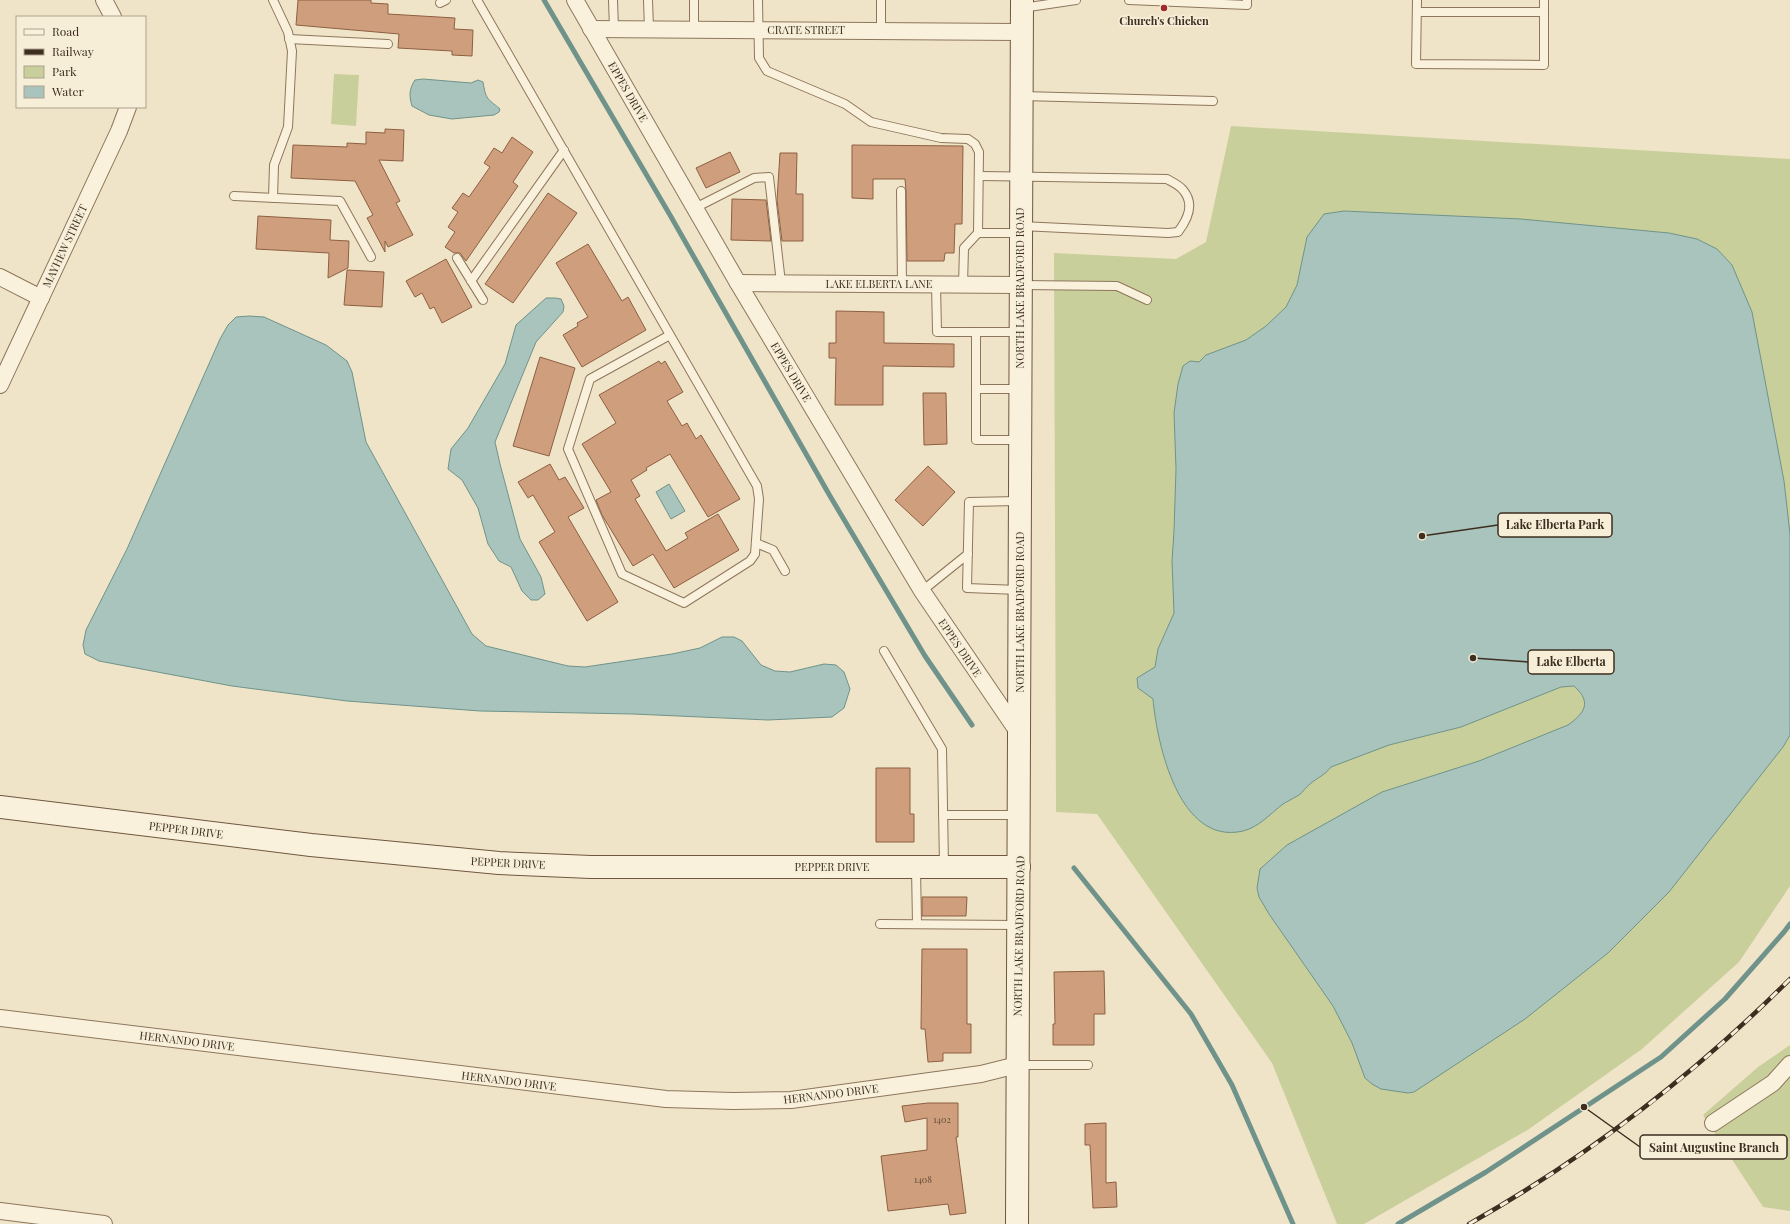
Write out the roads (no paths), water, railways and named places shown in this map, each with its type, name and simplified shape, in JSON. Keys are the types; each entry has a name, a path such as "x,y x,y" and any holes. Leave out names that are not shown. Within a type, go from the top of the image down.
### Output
{"main road":[{"name":"NORTH LAKE BRADFORD ROAD","path":"1017,1224 1020,815 1020,177 1022,4"},
{"name":"PEPPER DRIVE","path":"0,807 311,846 499,863 591,867 1019,867"}],"street":[{"path":"104,0 112,16"},
{"name":"EPPES DRIVE","path":"575,0 738,283 922,591 1020,735"},
{"name":"CRATE STREET","path":"591,28 1021,32"},
{"name":"MAYHEW STREET","path":"0,385 119,131 128,108"},
{"path":"0,277 41,298"},
{"name":"LAKE ELBERTA LANE","path":"738,283 1020,285"},
{"name":"HERNANDO DRIVE","path":"0,1018 666,1099 733,1102 791,1100 980,1074 1017,1065"},
{"path":"1713,1123 1773,1083 1790,1064"},
{"path":"1773,1083 1790,1078"},
{"path":"0,1211 104,1224"}],"lane":[{"path":"273,0 288,32 292,51 288,127 274,165 273,198"},
{"path":"477,0 758,486 759,499 755,554 750,561 684,602 622,574 568,449 590,379 670,335"},
{"path":"613,0 614,29"},
{"path":"648,0 649,29"},
{"path":"694,0 694,29"},
{"path":"758,0 759,58 767,71 845,104 871,122 940,138 968,139 975,144 979,152 978,233 964,248 963,284"},
{"path":"881,0 881,30"},
{"path":"1022,4 1076,0"},
{"path":"1129,0 1227,2 1247,5 1247,0"},
{"path":"1417,0 1416,64 1536,65 1544,65 1544,0"},
{"path":"1416,12 1544,12"},
{"path":"289,38 388,44"},
{"path":"1021,96 1213,101"},
{"path":"471,281 564,150"},
{"path":"978,233 1020,230 1178,232 1186,221 1190,209 1183,189 1167,179 979,176"},
{"path":"695,208 754,178 769,177 781,283"},
{"path":"900,191 902,284"},
{"path":"234,196 340,201 371,257"},
{"path":"457,258 483,300"},
{"path":"936,284 937,332 1020,332"},
{"path":"1020,285 1117,286 1147,300"},
{"path":"976,332 976,440 1020,440"},
{"path":"976,389 1020,389"},
{"path":"1020,501 969,502 967,588 1020,590"},
{"path":"756,543 773,550 785,571"},
{"path":"922,591 968,554"},
{"path":"884,651 942,749 944,867"},
{"path":"943,815 1020,815"},
{"path":"916,867 917,924"},
{"path":"880,924 1019,925"},
{"path":"1017,1065 1088,1065"}],"water":[{"path":"423,79 471,83 478,80 483,82 486,96 500,109 499,112 494,115 452,119 429,115 412,106 410,99 413,83 415,80"},
{"path":"1344,211 1521,219 1669,233 1697,239 1717,249 1732,265 1752,312 1784,481 1790,534 1790,735 1783,747 1669,892 1608,953 1525,1019 1414,1092 1408,1093 1381,1089 1365,1078 1352,1043 1333,1006 1269,914 1259,897 1257,888 1260,869 1287,845 1382,792 1479,761 1568,725 1579,716 1584,707 1583,697 1580,692 1574,686 1561,687 1461,727 1389,745 1331,767 1299,795 1283,804 1264,820 1249,829 1243,831 1221,831 1202,823 1187,808 1176,788 1166,764 1160,741 1153,699 1138,688 1137,678 1155,667 1158,649 1174,613 1172,561 1176,469 1174,413 1178,384 1183,366 1190,361 1199,362 1206,355 1246,340 1266,326 1286,307 1297,285 1307,237 1324,214"},
{"path":"546,298 561,299 564,306 563,312 536,342 495,442 520,539 541,577 545,594 538,600 531,600 522,591 511,567 499,561 488,544 478,508 462,480 448,469 451,449 468,428 505,364 516,325"},
{"path":"236,317 264,317 326,345 347,361 352,372 366,442 472,634 486,646 568,666 585,667 672,654 700,648 722,637 734,637 742,641 761,665 775,671 790,672 824,664 836,665 844,672 850,689 844,708 832,717 768,720 633,714 480,711 347,701 232,686 99,661 85,654 83,645 86,630 127,549 220,339 228,325"},
{"path":"669,484 685,511 671,519 656,492"}],"waterway":[{"path":"544,0 670,215 830,496 925,656 972,725"},
{"path":"1074,868 1191,1014 1232,1085 1293,1224"},
{"path":"1398,1224 1486,1172 1661,1057 1725,999 1790,924"}],"railway":[{"path":"1469,1224 1556,1171 1638,1113 1715,1049 1790,979"}],"place":[{"name":"Church's Chicken","path":"1164,8"},
{"name":"Lake Elberta Park","path":"1422,536"},
{"name":"Lake Elberta","path":"1473,658"},
{"name":"Saint Augustine Branch","path":"1584,1107"}]}
